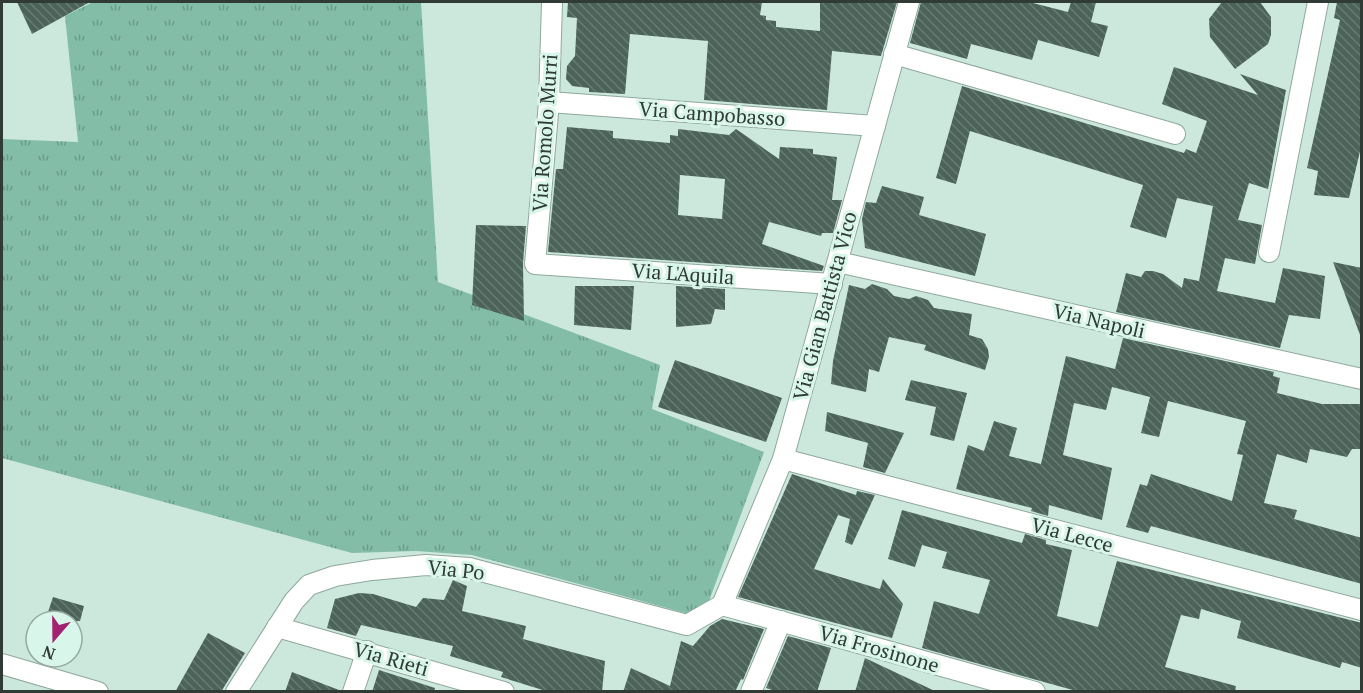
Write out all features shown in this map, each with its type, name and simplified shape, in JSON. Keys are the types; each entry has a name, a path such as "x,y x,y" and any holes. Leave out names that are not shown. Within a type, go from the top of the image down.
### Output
{"street":[{"name":"Via Romolo Murri","path":"535,264 549,102 552,2"},
{"name":"Via Gian Battista Vico","path":"722,605 783,459 909,2"},
{"path":"1269,252 1318,2"},
{"path":"894,54 1175,134"},
{"name":"Via Campobasso","path":"549,102 875,126"},
{"name":"Via Napoli","path":"838,262 1362,379"},
{"name":"Via L'Aquila","path":"535,264 832,284"},
{"name":"Via Lecce","path":"783,459 1362,610"},
{"name":"Via Po","path":"236,692 294,601 309,585 335,576 372,570 426,566 469,568 687,625 722,605"},
{"name":"Via Frosinone","path":"722,605 1006,688 1035,692"},
{"path":"751,692 781,621"},
{"name":"Via Rieti","path":"277,627 504,692"},
{"path":"353,692 367,651"},
{"path":"2,664 98,692"}],"green space":[{"path":"93,2 421,2 438,282 660,365 652,409 764,452 709,601 689,614 472,555 416,551 352,553 2,458 2,139 78,142 65,16"}],"building":[{"path":"17,2 90,2 32,34"},
{"path":"568,2 762,2 760,15 766,16 766,20 776,21 776,27 820,31 820,2 897,2 881,56 832,51 827,110 704,100 708,41 630,34 625,94 589,92 589,88 572,86 566,79 567,66 575,56 577,18 567,17"},
{"path":"921,2 1029,2 1068,12 1071,2 1096,2 1091,22 1108,26 1099,57 1038,40 1032,60 971,44 967,59 910,43"},
{"path":"1222,2 1260,2 1271,17 1271,35 1268,44 1235,69 1210,37 1209,19"},
{"path":"1337,2 1362,2 1362,143 1349,198 1314,195 1318,171 1307,168 1340,20 1334,18"},
{"path":"1174,67 1258,95 1240,74 1286,90 1268,189 1249,183 1238,220 1262,225 1255,264 1225,258 1217,291 1275,303 1283,268 1325,276 1320,319 1289,315 1280,348 1116,312 1126,273 1141,277 1145,271 1153,271 1163,274 1182,288 1184,278 1199,281 1213,206 1177,198 1166,238 1130,227 1143,185 970,131 956,184 936,178 962,86 1184,153 1186,149 1196,153 1207,121 1162,104"},
{"path":"567,127 613,131 613,138 670,143 670,135 678,136 678,129 729,135 736,129 779,159 780,147 813,149 813,154 837,157 832,200 842,200 833,233 822,233 821,236 769,222 762,244 824,266 822,271 548,252 556,169 563,169","holes":["680,175 725,179 722,219 678,215"]},
{"path":"882,186 924,197 919,215 986,234 975,276 865,248 862,219 866,202 876,203"},
{"path":"476,225 526,226 523,263 524,321 472,305"},
{"path":"1333,262 1362,268 1362,335 1360,335"},
{"path":"872,284 887,289 894,296 909,299 916,296 928,300 934,308 972,314 969,335 982,339 988,349 989,357 985,370 924,350 926,345 889,337 879,372 869,369 866,392 831,384 833,361 849,285 865,289"},
{"path":"575,286 634,286 631,330 574,325"},
{"path":"676,286 725,289 725,310 715,309 711,324 676,327"},
{"path":"1123,338 1274,372 1273,376 1280,378 1277,393 1322,404 1362,404 1362,449 1352,449 1347,457 1310,449 1307,463 1277,454 1264,503 1297,510 1294,519 1362,538 1362,584 1151,526 1148,533 1126,527 1140,484 1147,486 1151,474 1232,501 1243,455 1237,454 1246,421 1168,401 1159,437 1141,433 1150,397 1112,387 1106,410 1074,403 1063,455 1112,468 1102,520 1049,505 1048,516 1031,511 1032,508 956,489 968,445 984,451 994,421 1017,428 1009,456 1041,464 1066,356 1115,369"},
{"path":"675,360 782,398 766,442 658,407"},
{"path":"911,380 967,393 954,441 930,435 936,407 905,400"},
{"path":"827,412 904,433 885,473 863,467 868,443 825,431"},
{"path":"792,474 856,495 857,491 875,495 852,545 845,542 850,519 838,515 814,569 880,589 883,579 903,604 892,638 738,597"},
{"path":"902,510 1022,543 1025,534 1046,540 1046,544 1072,550 1057,616 1098,627 1117,561 1362,623 1362,668 1342,662 1340,668 1237,638 1241,621 1201,609 1199,619 1181,615 1165,667 1236,686 1235,692 1080,692 922,648 934,601 979,614 990,580 942,568 947,552 922,545 915,567 888,559"},
{"path":"453,580 467,586 462,611 526,626 523,639 605,661 602,692 549,692 501,677 503,672 450,656 453,646 361,625 356,636 327,628 335,599 359,593 373,594 416,607 423,598 444,600"},
{"path":"53,597 84,606 83,609 49,609"},
{"path":"722,619 764,629 743,680 741,679 735,692 623,692 631,668 670,686 681,641 693,646 710,626"},
{"path":"208,633 245,653 221,692 175,692"},
{"path":"788,636 831,648 817,692 778,692 766,688"},
{"path":"865,658 937,692 855,692"},
{"path":"379,670 435,688 434,692 372,692"},
{"path":"292,672 339,690 339,692 285,692"}]}
